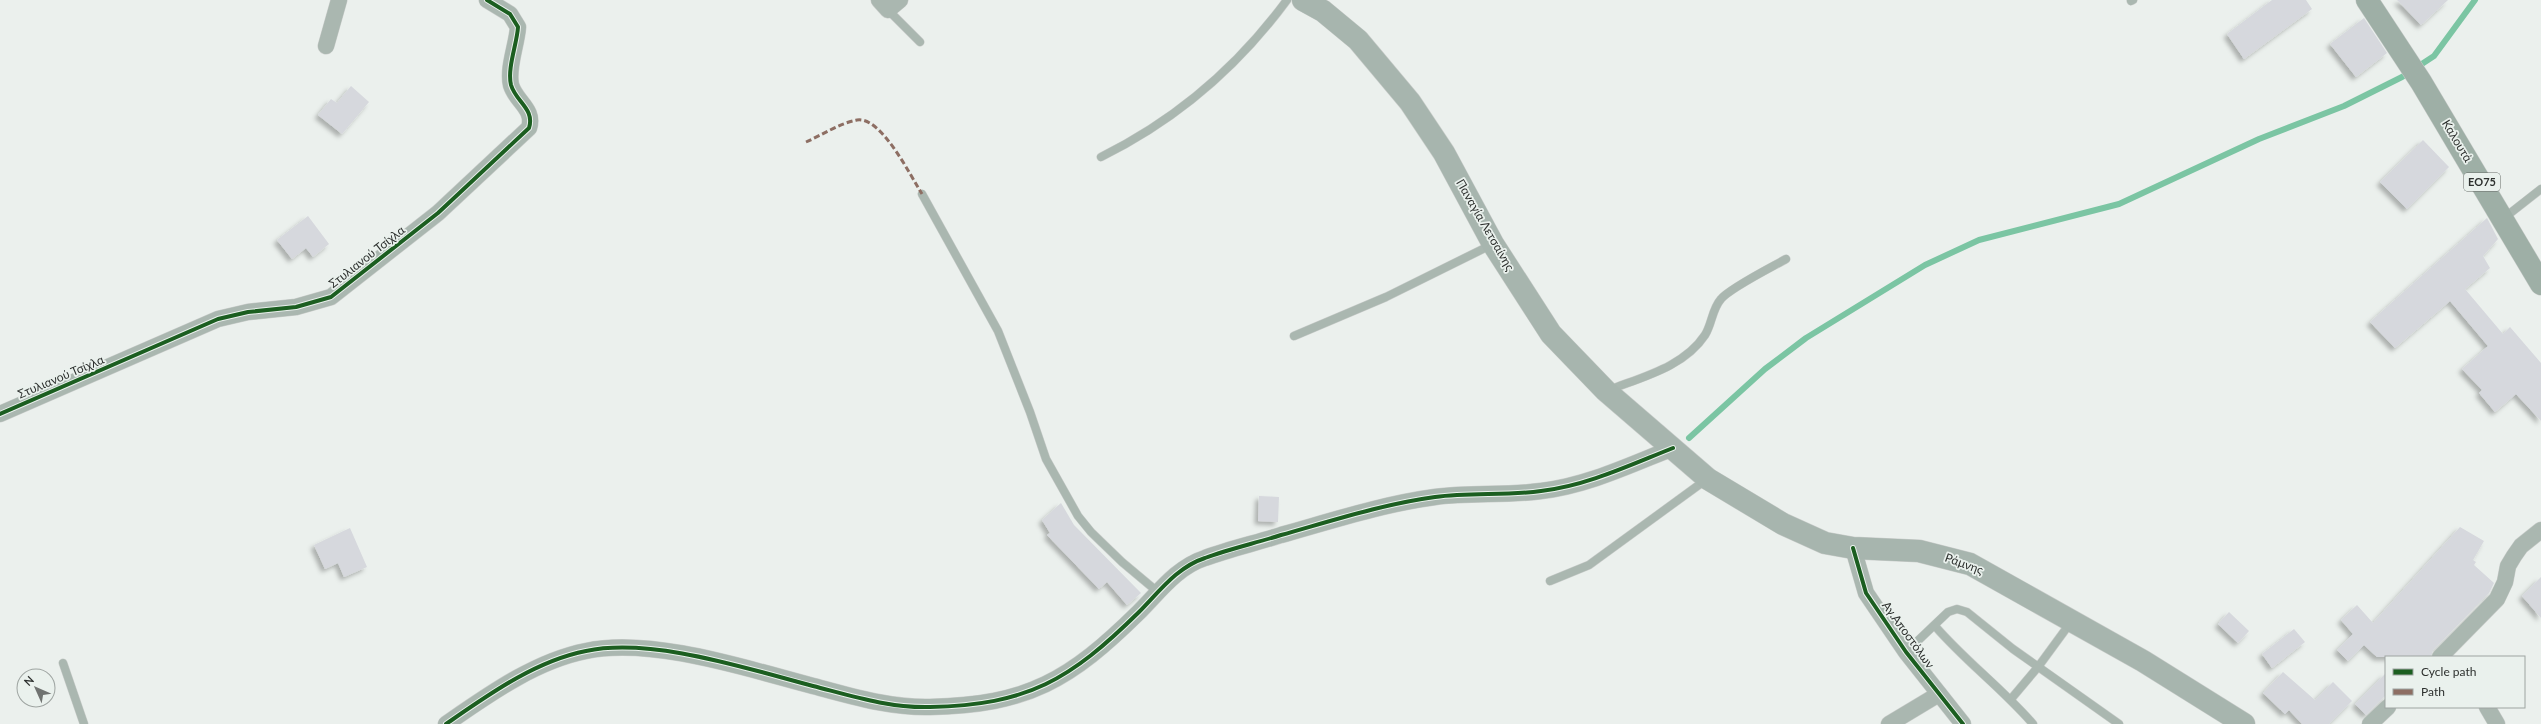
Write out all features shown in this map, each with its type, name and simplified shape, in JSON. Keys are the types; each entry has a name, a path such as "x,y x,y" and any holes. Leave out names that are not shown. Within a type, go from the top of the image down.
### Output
{"main road":[{"name":"Παναγία Λετσαίνης","path":"1303,0 1323,11 1344,27 1370,52 1392,80 1444,153 1493,244 1551,334 1606,391 1672,448"},
{"name":"Καλουτά","path":"2367,0 2421,82 2504,218 2541,284"},
{"name":"Ράμνης","path":"1672,448 1708,479 1796,531 1825,543 1853,548 1919,551 1952,558 1992,575 2071,622 2143,661 2244,724"}],"street":[{"path":"326,46 339,0"},
{"name":"Στυλιανού Τσίχλα","path":"0,414 218,319 248,312 296,307 331,297 438,214 529,128 531,120 529,112 512,86 510,76 518,27 510,14 487,0"},
{"path":"446,724 479,701 538,668 584,651 607,648 655,650 700,657 884,704 926,707 1002,700 1057,680 1113,637 1178,573 1204,558 1312,526 1435,497 1542,491 1586,481 1672,448"},
{"path":"2443,656 2455,652 2497,599 2505,582 2508,566 2514,556 2521,546 2541,530"},
{"name":"Αγ.Αποστόλων","path":"1853,548 1866,593 1906,652 1963,724"},
{"path":"1889,724 1939,694"},
{"path":"2370,724 2387,708"},
{"path":"2488,708 2497,724"}],"lane":[{"path":"1101,157 1140,138 1167,121 1220,77 1269,25 1287,0"},
{"path":"889,3 920,42"},
{"path":"2504,218 2541,190"},
{"path":"922,194 998,331 1030,412 1046,459 1078,516 1091,532 1122,562 1159,593"},
{"path":"1294,336 1386,297 1493,244"},
{"path":"1606,391 1661,371 1678,361 1698,345 1706,333 1721,298 1786,259"},
{"path":"1550,581 1589,565 1708,479"},
{"path":"1906,652 1948,612 1957,610 1967,612 2038,667 2119,724"},
{"path":"2011,699 2038,667 2071,622"},
{"path":"1935,626 1958,651 2011,699 2033,724"},
{"path":"63,663 84,724"}],"building":[{"path":"2272,0 2306,0 2312,9 2244,59 2227,34"},
{"path":"2397,0 2448,0 2421,25"},
{"path":"2364,18 2387,53 2356,77 2330,44"},
{"path":"351,86 369,102 342,134 318,115 331,99 337,103"},
{"path":"2423,140 2449,167 2407,209 2380,182"},
{"path":"308,216 329,244 313,257 306,248 292,259 277,240"},
{"path":"2487,218 2498,239 2483,256 2490,268 2465,289 2503,334 2510,327 2541,363 2541,421 2516,394 2495,412 2479,393 2482,390 2462,369 2488,346 2450,301 2395,348 2370,322"},
{"path":"1259,496 1279,497 1278,522 1258,521"},
{"path":"1061,503 1074,525 1141,593 1127,605 1107,582 1099,589 1047,535 1050,533 1042,520"},
{"path":"2460,527 2484,541 2473,560 2476,562 2474,565 2494,583 2489,593 2433,650 2431,656 2377,657 2364,645 2348,661 2337,650 2353,634 2341,620 2357,605 2373,623"},
{"path":"350,528 367,567 344,577 338,563 325,569 314,545"},
{"path":"2541,577 2541,618 2522,596"},
{"path":"2229,612 2249,631 2238,643 2218,624"},
{"path":"2294,629 2305,642 2272,668 2262,654"},
{"path":"2283,672 2315,700 2333,682 2352,701 2329,724 2302,724 2289,710 2285,714 2263,693"},
{"path":"2385,674 2385,696 2366,715 2355,704"}],"waterway":[{"path":"1689,438 1765,369 1806,338 1925,265 1979,240 2119,204 2259,139 2344,106 2402,77 2434,56 2475,0"}],"marked path":[{"path":"806,142 844,124 857,120 866,121 876,127 894,148 922,194"}],"cycle path":[{"path":"0,414 218,319 248,312 296,307 331,297 438,213 529,128 529,116 513,91 510,78 518,27 510,14 487,0"},
{"path":"446,724 495,691 530,671 567,656 586,651 612,648 640,648 670,651 700,657 856,697 900,706 930,707 994,701 1021,694 1045,684 1068,671 1114,636 1177,574 1186,567 1205,558 1377,508 1416,500 1461,495 1528,492 1575,485 1608,474 1673,448"},
{"path":"1853,548 1866,593 1906,652 1963,724"}]}
